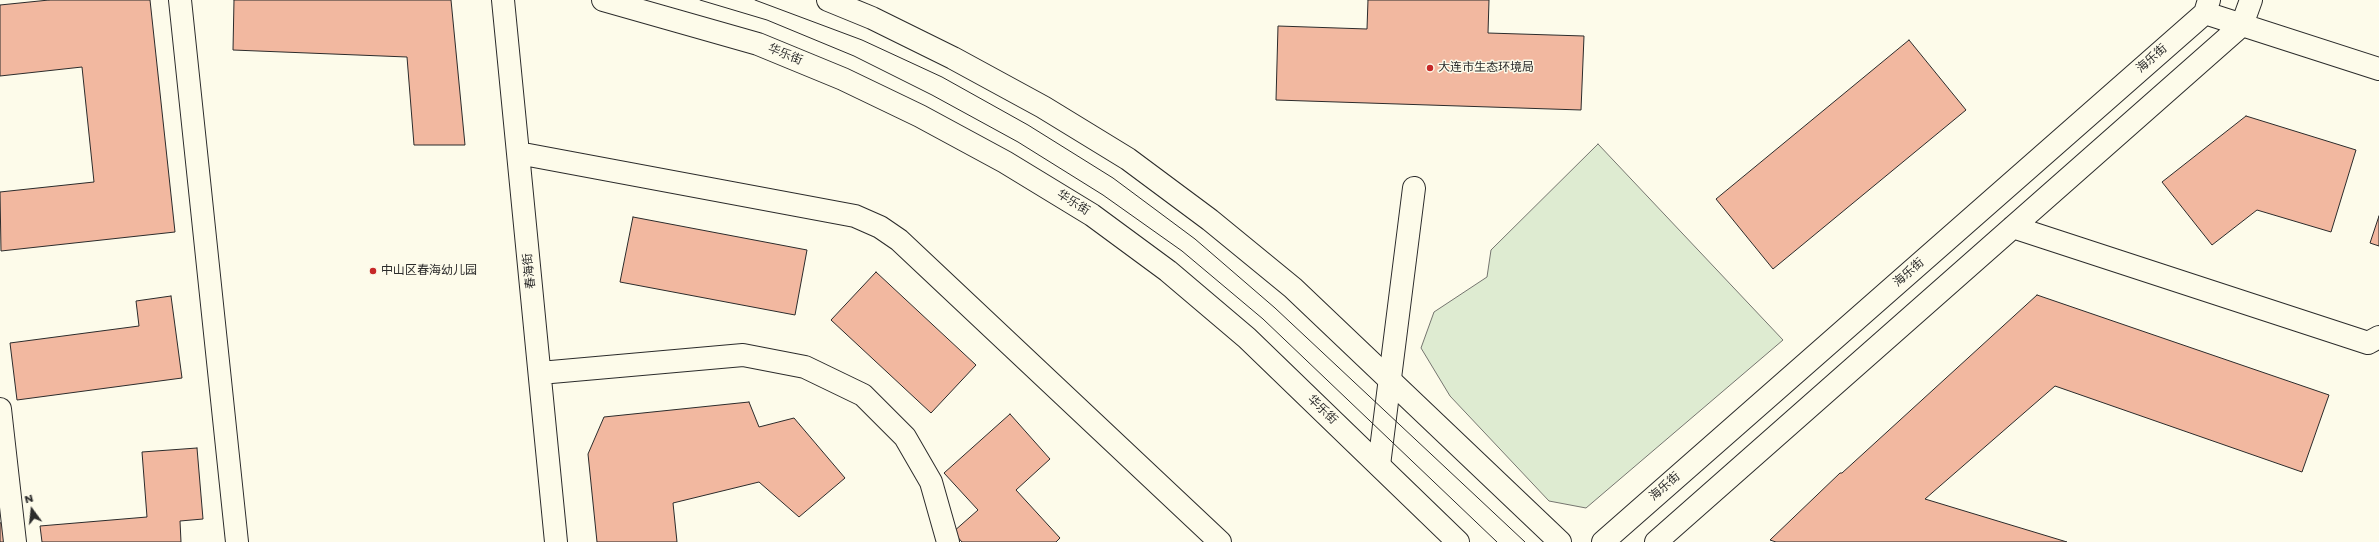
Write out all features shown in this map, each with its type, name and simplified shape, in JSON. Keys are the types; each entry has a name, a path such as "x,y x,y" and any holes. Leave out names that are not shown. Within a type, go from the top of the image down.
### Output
{"main road":[{"path":"180,0 237,542"},
{"name":"春海街","path":"503,0 556,542"},
{"name":"华乐街","path":"603,0 758,44 871,92 920,116 1005,162 1092,215 1168,271 1248,338 1458,542"},
{"path":"828,0 953,58 1043,106 1128,159 1210,220 1293,288 1560,542"},
{"path":"1656,542 2242,25 2251,0"},
{"path":"2207,7 2242,25 2379,69"},
{"name":"海乐街","path":"1603,542 2207,7"},
{"path":"518,153 855,216 880,228 899,240 1220,542"},
{"path":"1379,465 1414,188"},
{"path":"2013,227 2368,343 2379,337"},
{"path":"540,373 743,355 805,367 863,395 905,437 931,482 948,542"},
{"path":"0,409 15,542"}],"green space":[{"path":"1598,144 1783,340 1586,508 1549,501 1450,396 1421,348 1434,312 1487,277 1491,250"}],"building":[{"path":"49,0 150,0 175,232 1,251 0,192 94,182 82,67 0,76 0,5"},
{"path":"234,0 451,0 465,145 414,145 407,57 233,50"},
{"name":"大连市生态环境局","path":"1368,0 1489,0 1488,33 1584,36 1581,110 1276,100 1278,26 1367,29"},
{"path":"1909,40 1966,110 1773,269 1716,199"},
{"path":"2246,116 2356,150 2331,232 2257,210 2212,245 2162,182"},
{"path":"2379,216 2379,246 2370,243"},
{"path":"633,217 807,250 795,315 620,282"},
{"path":"876,272 976,365 931,413 831,320"},
{"path":"2037,295 2329,395 2302,472 2055,386 1925,499 2067,542 1776,542 1770,540 1840,473 1842,473"},
{"path":"171,296 182,378 17,400 10,343 139,326 136,301"},
{"path":"749,402 759,427 794,418 845,478 799,517 759,482 673,503 677,542 597,542 588,454 604,417"},
{"path":"1010,414 1050,459 1016,490 1060,538 1056,542 962,542 953,532 978,510 944,473"},
{"path":"197,448 203,519 180,521 181,542 42,542 40,526 147,517 142,452"},
{"path":"3,522 4,542 0,542 0,523"}],"tram line":[{"path":"700,0 767,20 854,56 932,95 1018,142 1103,195 1182,251 1263,319 1497,542"},
{"path":"755,0 862,40 942,77 1028,125 1113,178 1195,239 1275,308 1525,542"}],"place":[{"name":"大连市生态环境局","path":"1430,68"},
{"name":"中山区春海幼儿园","path":"373,271"}]}
